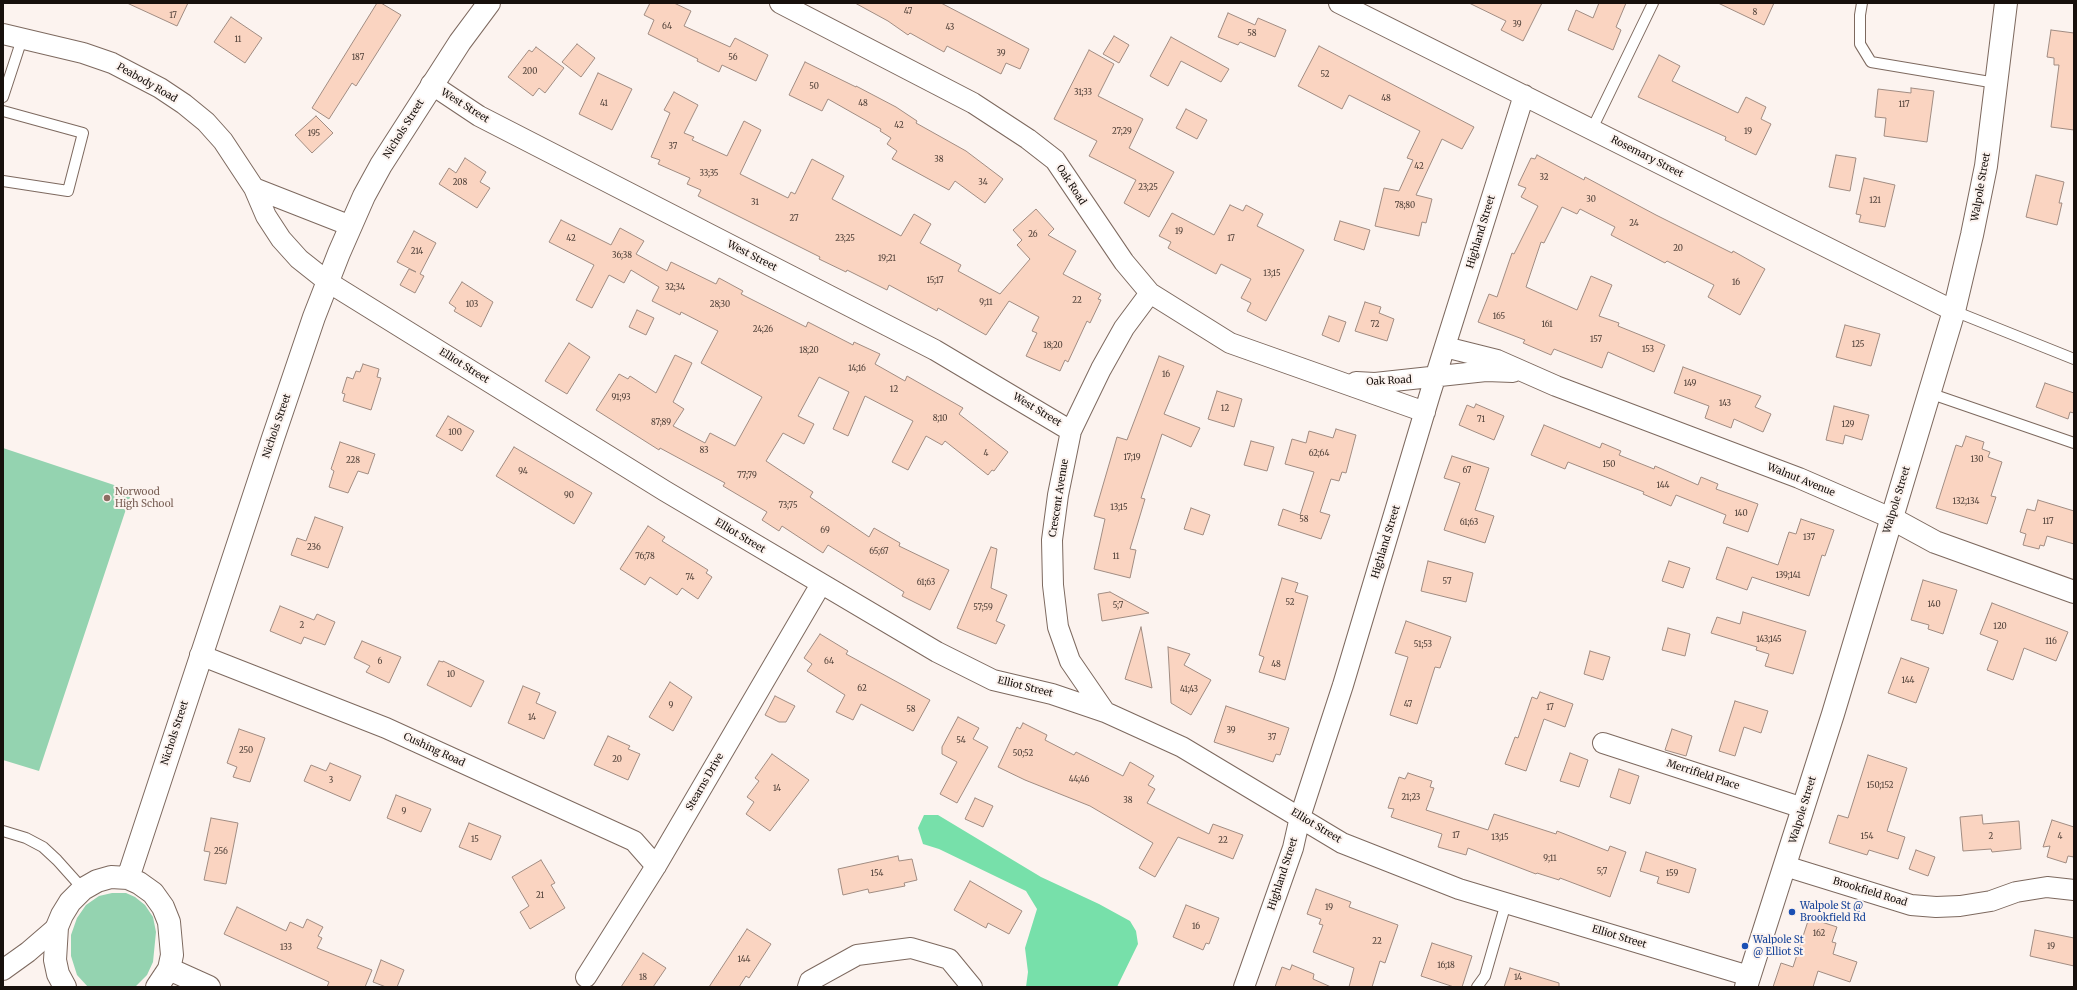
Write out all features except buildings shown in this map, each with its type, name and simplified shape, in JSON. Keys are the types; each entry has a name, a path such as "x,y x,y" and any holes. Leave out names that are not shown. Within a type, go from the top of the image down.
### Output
{"main road":[{"name":"Nichols Street","path":"128,878 200,655 314,317 351,226 364,196 381,165 431,84 489,3"},
{"name":"Walpole Street","path":"1748,981 1803,808 1954,311 1986,166 2006,3"},
{"name":"Walnut Avenue","path":"1891,518 1935,542 2074,592"},
{"path":"65,987 58,974 55,960 54,946 58,927 70,902 83,889 97,880 111,877 128,878 139,883 153,893 163,907 169,922 172,939 172,955 169,969 157,987"},
{"path":"169,969 209,987"}],"street":[{"name":"Oak Road","path":"780,3 973,103 1028,139 1055,160 1124,262 1150,293 1230,343 1290,365 1342,381 1425,412"},
{"name":"Rosemary Street","path":"1339,3 1954,311"},
{"name":"Peabody Road","path":"3,34 83,53 112,63 160,88 184,104 206,122 223,141 254,188 266,216 281,239 299,258 328,282"},
{"name":"West Street","path":"431,84 479,116 935,350 1071,431"},
{"name":"Highland Street","path":"1244,987 1293,848 1300,817 1343,685 1436,376 1524,95"},
{"path":"254,188 351,226"},
{"name":"Elliot Street","path":"328,282 665,491 937,652 993,680 1052,694 1105,712 1182,747 1342,843 1459,889 1748,981"},
{"name":"Crescent Avenue","path":"1105,712 1070,661 1058,627 1052,585 1052,540 1058,495 1071,431 1101,369 1124,328 1150,293"},
{"name":"Walnut Avenue","path":"1445,347 1497,360 1525,373 1799,478 1891,518"},
{"name":"Walnut Avenue","path":"1436,376 1486,371 1525,373"},
{"name":"Oak Road","path":"1342,381 1375,383 1436,376"},
{"name":"Stearns Drive","path":"586,977 656,866 821,584"},
{"name":"Cushing Road","path":"200,655 386,728 634,841 656,866"},
{"name":"Merrifield Place","path":"1603,742 1803,808"},
{"name":"Brookfield Road","path":"1785,866 1911,905 1936,907 1960,906 1991,901 2016,892 2047,887 2074,890"},
{"path":"3,970 28,952 58,927"},
{"path":"808,987 810,981 857,955 911,948 949,959 972,987"}],"lane":[{"path":"1592,129 1654,3"},
{"path":"1862,3 1860,15 1860,44 1871,62 1996,83"},
{"path":"3,97 22,39"},
{"path":"3,111 84,133 68,191 3,181"},
{"path":"1954,311 2074,359"},
{"path":"1929,393 2074,443"},
{"path":"3,831 26,838 43,847 83,889"},
{"path":"1477,987 1485,976 1506,903"}],"green space":[{"path":"3,448 132,491 39,771 3,760"},
{"path":"924,815 938,815 1041,877 1099,904 1130,921 1136,931 1138,944 1117,987 1026,987 1028,972 1025,948 1037,909 1026,891 939,849 923,844 918,828"},
{"path":"112,893 126,893 135,897 145,905 153,917 156,932 153,962 147,975 135,987 88,987 77,975 71,956 71,935 77,918 86,905 99,896"}],"place":[{"name":"Norwood High School","path":"107,498"},
{"name":"Walpole St @ Brookfield Rd","path":"1792,912"},
{"name":"Walpole St @ Elliot St","path":"1745,946"}]}
